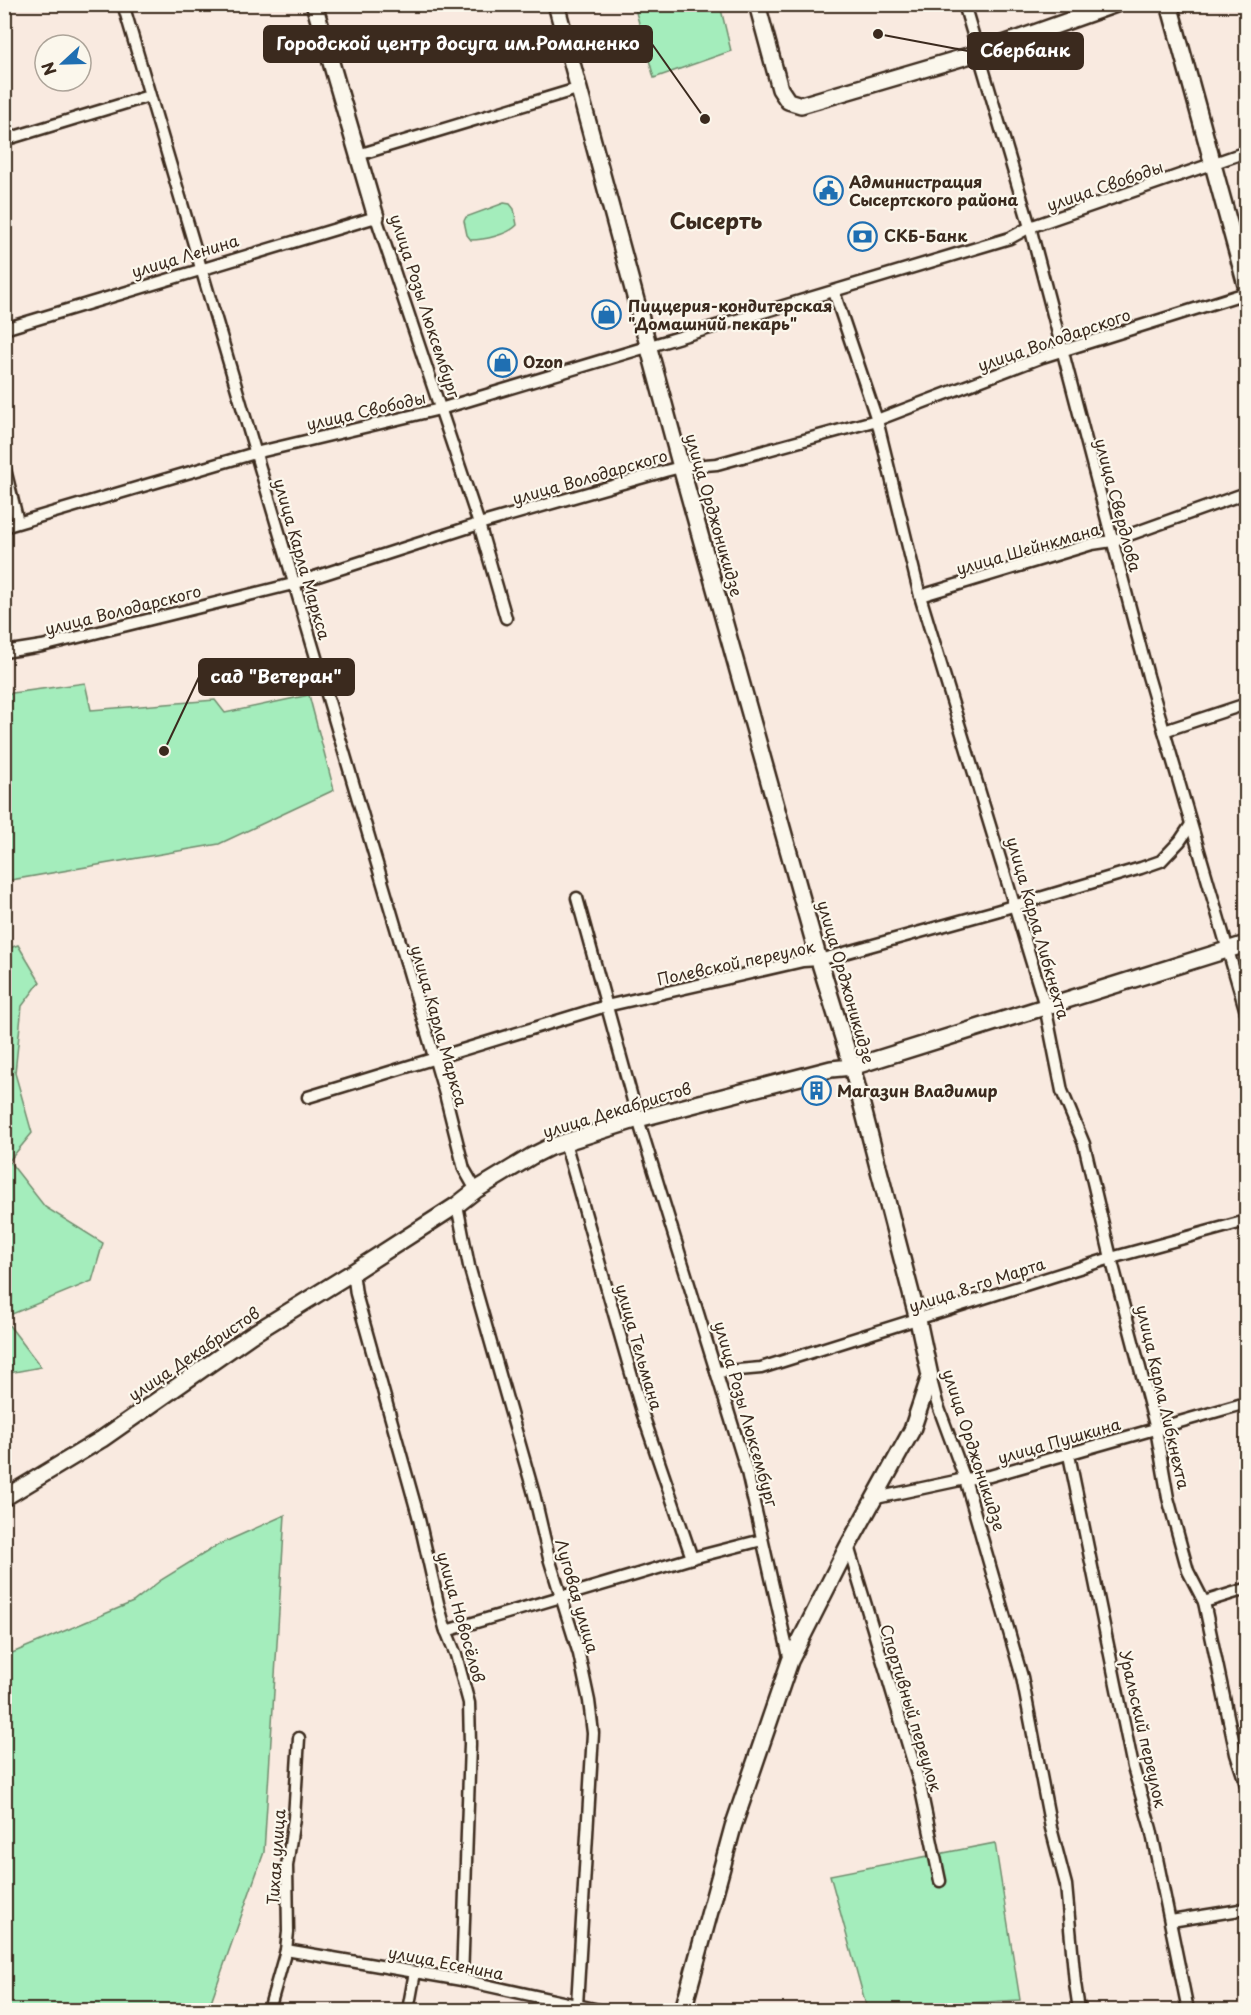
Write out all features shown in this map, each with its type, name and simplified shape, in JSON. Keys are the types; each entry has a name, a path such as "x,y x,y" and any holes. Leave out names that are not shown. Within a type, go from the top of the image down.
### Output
{"street":[{"name":"улица Карла Маркса","path":"123,4 434,1060 464,1169 476,1190"},
{"name":"улица Розы Люксембург","path":"314,4 376,217 479,524 506,618"},
{"name":"улица Орджоникидзе","path":"556,4 577,89 681,467 819,960 852,1067 918,1320 937,1403 965,1479 1022,1677 1051,1828 1066,1885 1079,2010"},
{"path":"757,4 780,89 788,101 801,105 978,52 1116,4"},
{"name":"улица Свердлова","path":"964,4 1030,227 1112,541 1190,826 1246,1012"},
{"path":"1169,4 1246,285"},
{"path":"358,155 577,89"},
{"path":"4,140 149,96"},
{"name":"улица Свободы","path":"4,526 255,453 440,409 649,348 1010,238 1030,227 1246,152"},
{"name":"улица Ленина","path":"4,328 376,217"},
{"name":"улица Карла Либкнехта","path":"834,292 877,420 920,596 1045,1006 1062,1091 1084,1144 1156,1429 1168,1498 1188,1571 1204,1602 1236,1754 1246,1785"},
{"name":"улица Володарского","path":"4,652 42,646 293,584 479,524 681,467 717,464 877,420 1063,350 1246,294"},
{"path":"4,465 18,522"},
{"name":"улица Шейнкмана","path":"920,596 1092,544 1112,541 1246,493"},
{"path":"1164,731 1246,704"},
{"name":"Полевской переулок","path":"308,1097 606,1006 803,961 819,960 1161,861 1180,841 1190,826"},
{"name":"улица Розы Люксембург","path":"577,898 638,1119 747,1472 790,1661"},
{"name":"улица Декабристов","path":"4,1498 102,1438 251,1335 532,1156 565,1142 638,1119 831,1069 852,1067 1246,944"},
{"name":"улица Тельмана","path":"565,1142 642,1412 692,1558"},
{"name":"Луговая улица","path":"457,1205 469,1266 534,1494 549,1558 579,1654 589,1701 593,1733 577,2005"},
{"name":"улица 8-го Марта","path":"716,1372 760,1368 1111,1258 1246,1221"},
{"name":"улица Новосёлов","path":"353,1272 356,1294 419,1519 438,1603 469,1703 470,1744 462,1980"},
{"path":"683,2010 733,1827 790,1661 848,1546 912,1430 930,1376"},
{"name":"улица Пушкина","path":"876,1498 990,1476 1246,1403"},
{"name":"Уральский переулок","path":"1069,1455 1133,1767 1151,1829 1188,2010"},
{"path":"446,1631 692,1558 762,1540"},
{"name":"Спортивный переулок","path":"848,1546 920,1785 940,1881"},
{"path":"1204,1602 1246,1589"},
{"name":"Тихая улица","path":"269,2010 286,1950 288,1932 287,1866 294,1818 299,1738"},
{"path":"1171,1921 1246,1909"},
{"name":"улица Есенина","path":"286,1950 462,1980 599,2010"},
{"path":"408,2010 415,1972"},
{"path":"547,2010 549,1999"}],"green space":[{"path":"634,5 720,5 731,51 654,78"},
{"path":"504,203 510,204 514,209 517,225 502,234 471,240 467,235 464,221 466,217"},
{"path":"85,683 91,710 215,700 225,713 309,695 334,790 219,844 5,881 5,694"},
{"path":"18,945 40,982 22,1006 15,1073 32,1133 9,1161 45,1207 103,1243 92,1281 5,1317 4,950"},
{"path":"5,1320 41,1367 5,1372"},
{"path":"285,1515 264,1852 208,2010 5,2010 5,1656 133,1602 161,1580 218,1545"},
{"path":"995,1843 1020,2000 867,2009 830,1875"}],"place":[{"name":"Сбербанк","path":"878,34"},
{"name":"Городской центр досуга им.Романенко","path":"705,119"},
{"name":"Администрация Сысертского района","path":"828,191"},
{"name":"СКБ-Банк","path":"863,236"},
{"name":"Пиццерия-кондитерская \"Домашний пекарь\"","path":"607,315"},
{"name":"Ozon","path":"502,362"},
{"name":"сад \"Ветеран\"","path":"164,751"},
{"name":"Магазин Владимир","path":"816,1091"}],"district":[{"name":"Сысерть","path":"716,221"}]}
